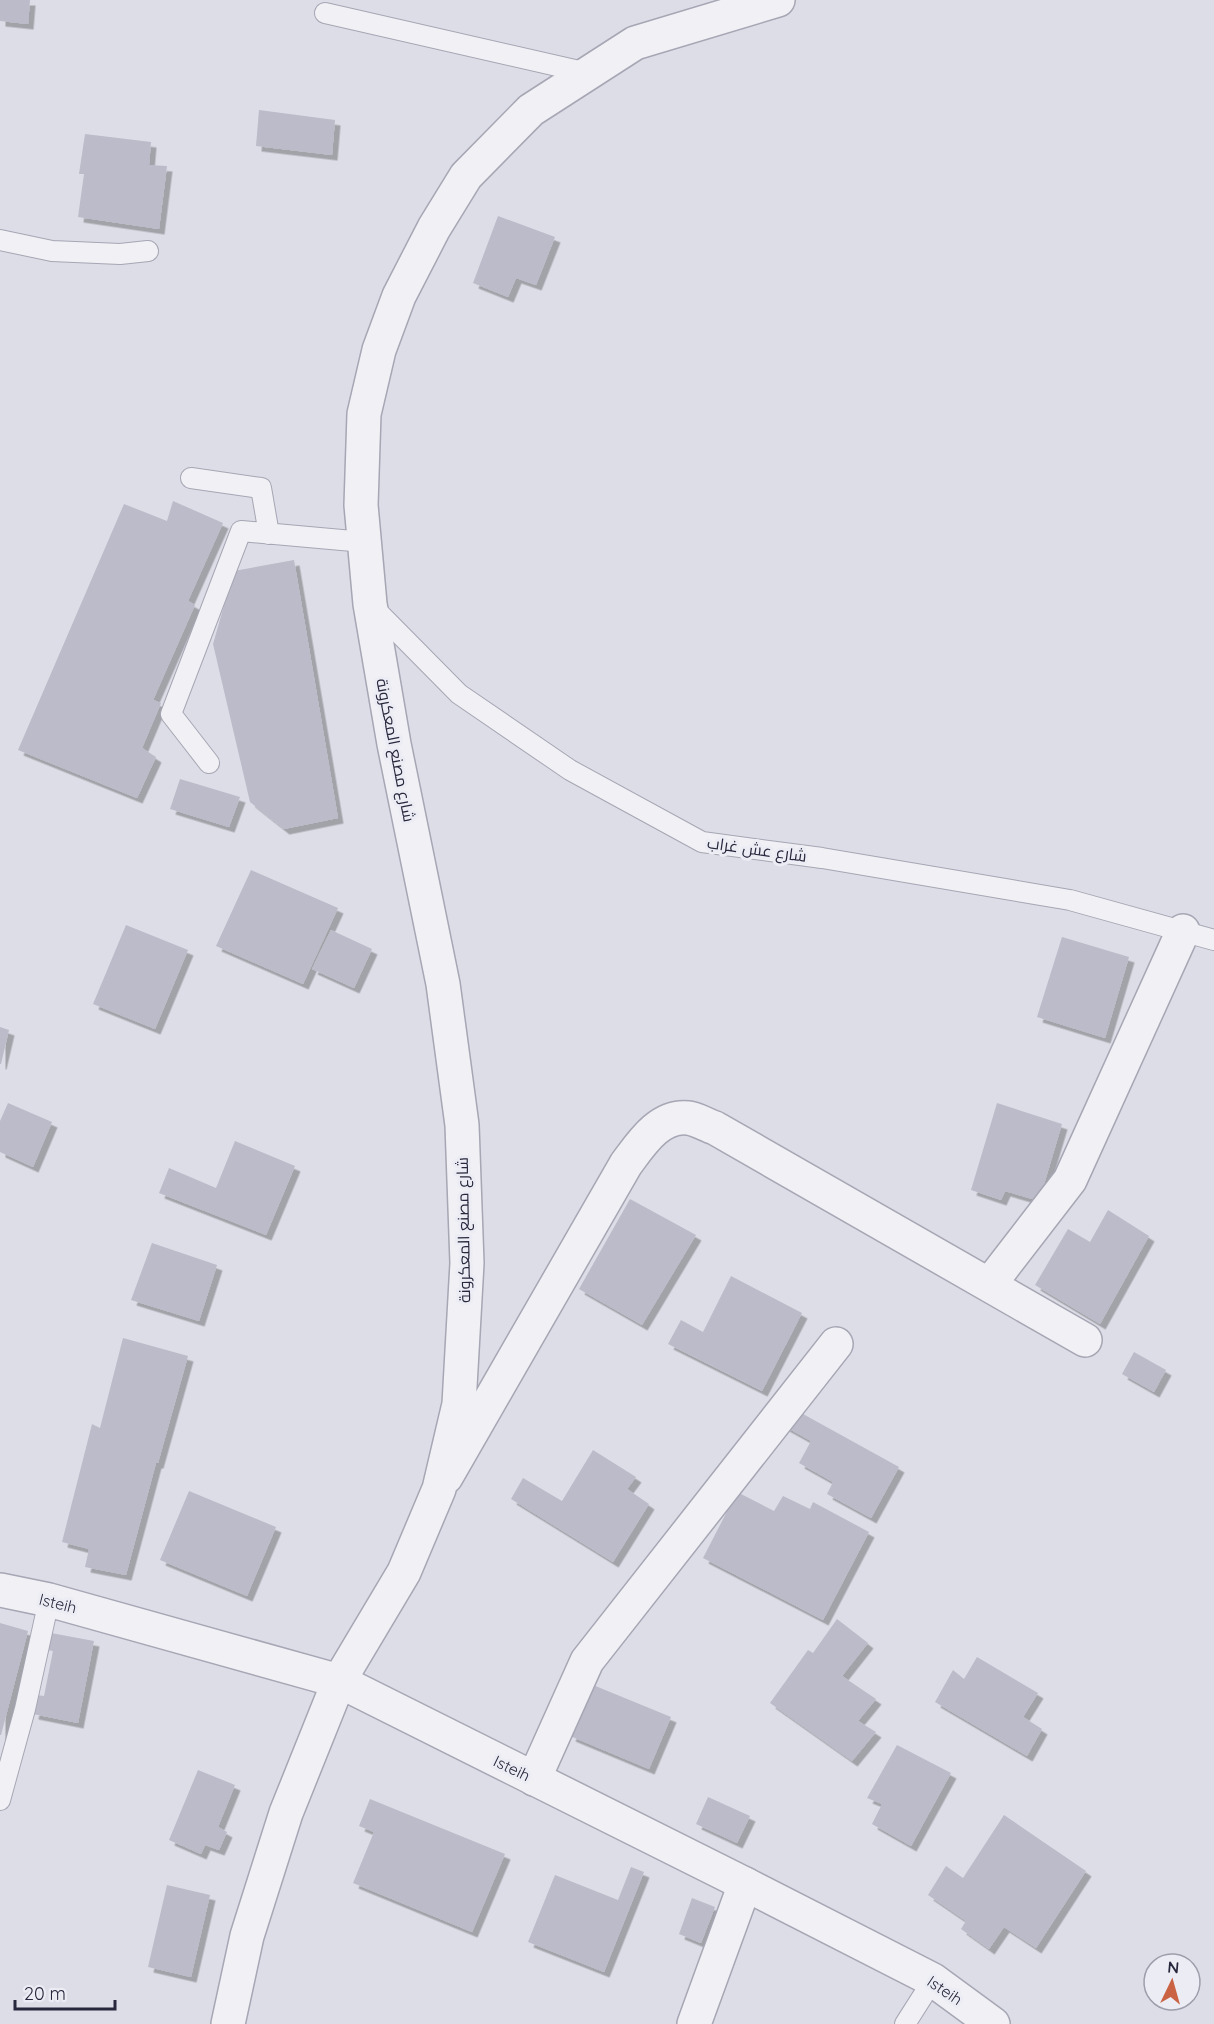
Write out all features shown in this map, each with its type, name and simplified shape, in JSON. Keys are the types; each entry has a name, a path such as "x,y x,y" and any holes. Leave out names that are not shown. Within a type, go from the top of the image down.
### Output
{"street":[{"name":"شارع مصنع المعكرونة","path":"228,2024 247,1935 286,1813 339,1681 404,1572 439,1489 459,1404 467,1263 462,1125 443,984 394,744 370,604 361,505 364,414 379,350 399,296 434,228 466,176 531,110 635,43 778,0"},
{"path":"989,1285 1070,1180 1199,935"},
{"path":"439,1489 626,1164 646,1137 660,1125 675,1118 690,1118 715,1128 1085,1340"},
{"path":"534,1779 587,1661 836,1344"},
{"name":"Isteih","path":"0,1590 49,1600 339,1681 933,1980 993,2024"},
{"path":"694,2024 745,1884"}],"lane":[{"path":"325,13 588,73"},
{"path":"0,240 52,251 120,254 148,251"},
{"path":"191,478 261,488 269,534"},
{"path":"209,764 171,714 241,531 364,542"},
{"name":"شارع عش غراب","path":"370,604 459,694 570,770 702,842 822,858 1070,900 1199,935"},
{"path":"0,1800 26,1709 49,1600"},
{"path":"905,2024 933,1980"}],"building":[{"path":"0,0 30,0 28,24 0,21"},
{"path":"259,110 335,120 332,155 256,146"},
{"path":"85,134 151,142 149,165 167,166 159,229 78,217 84,174 79,174"},
{"path":"498,216 555,237 536,285 516,278 508,297 473,283"},
{"path":"173,501 223,523 188,601 195,605 153,700 161,703 142,748 156,757 137,798 18,750 124,504 167,521"},
{"path":"294,560 338,818 284,829 250,802 213,644 234,571"},
{"path":"180,779 240,797 229,827 170,809"},
{"path":"251,870 338,908 303,984 216,946"},
{"path":"126,925 188,950 155,1029 93,1004"},
{"path":"331,930 372,949 354,988 312,969"},
{"path":"1062,937 1129,957 1105,1038 1037,1017"},
{"path":"0,1027 9,1030 1,1064 0,1064"},
{"path":"8,1103 52,1122 33,1167 0,1152 0,1121"},
{"path":"997,1103 1062,1124 1039,1201 1005,1191 1001,1200 971,1190"},
{"path":"235,1141 295,1166 266,1235 159,1193 169,1168 216,1188"},
{"path":"630,1199 696,1235 642,1325 579,1289"},
{"path":"1108,1210 1149,1236 1100,1324 1035,1285 1068,1229 1090,1242"},
{"path":"152,1243 217,1265 199,1321 131,1300"},
{"path":"731,1276 802,1313 762,1391 668,1344 681,1320 703,1332"},
{"path":"123,1338 188,1356 126,1575 85,1567 89,1549 62,1542 92,1424 100,1428"},
{"path":"1134,1352 1166,1370 1154,1392 1122,1374"},
{"path":"794,1409 899,1467 871,1518 827,1494 833,1482 799,1463 811,1441 784,1426"},
{"path":"593,1450 636,1477 627,1489 649,1504 613,1562 511,1499 523,1478 562,1501"},
{"path":"189,1491 276,1527 247,1596 160,1560"},
{"path":"737,1492 774,1511 783,1496 810,1509 813,1502 869,1532 823,1620 703,1558"},
{"path":"837,1619 868,1643 842,1676 876,1699 858,1721 876,1732 852,1761 770,1703 808,1650 813,1653"},
{"path":"0,1623 28,1631 1,1735 0,1735"},
{"path":"51,1633 94,1641 78,1723 33,1714 37,1695 44,1696 53,1651 47,1650"},
{"path":"977,1657 1038,1693 1023,1717 1042,1729 1027,1756 935,1702 953,1670 964,1679"},
{"path":"593,1685 671,1717 649,1769 570,1736"},
{"path":"897,1745 951,1773 911,1846 872,1824 882,1804 867,1798"},
{"path":"198,1770 235,1785 218,1827 227,1832 219,1850 205,1845 201,1854 169,1840"},
{"path":"708,1797 750,1816 737,1843 696,1824"},
{"path":"370,1799 505,1854 472,1932 353,1883 374,1832 359,1826"},
{"path":"1004,1815 1086,1871 1036,1948 1004,1927 989,1949 961,1929 966,1921 928,1895 946,1866 963,1878"},
{"path":"631,1867 644,1872 604,1972 528,1942 555,1875 618,1900"},
{"path":"167,1885 210,1895 191,1977 148,1967"},
{"path":"692,1898 715,1907 701,1943 679,1934"}]}
